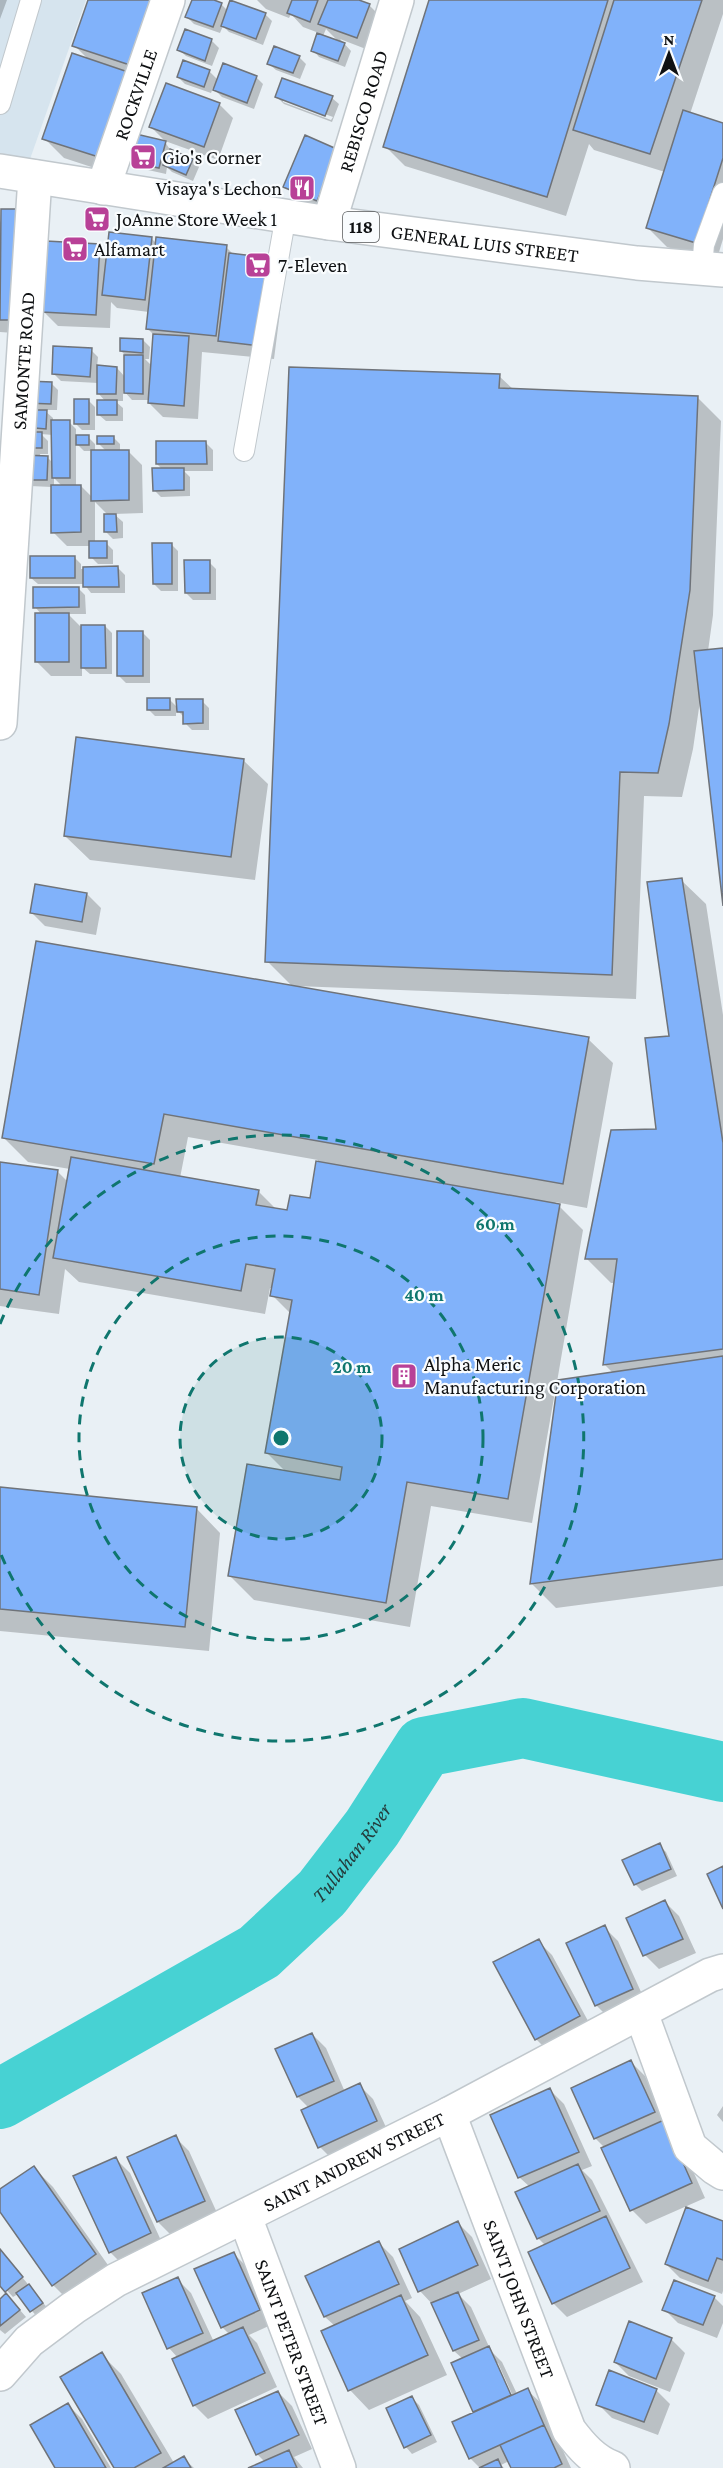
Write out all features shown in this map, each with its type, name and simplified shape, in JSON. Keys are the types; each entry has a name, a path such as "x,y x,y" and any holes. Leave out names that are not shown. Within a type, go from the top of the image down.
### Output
{"street":[{"name":"ROCKVILLE","path":"103,188 168,0"},
{"name":"REBISCO ROAD","path":"329,222 397,0"},
{"name":"GENERAL LUIS STREET","path":"0,171 329,222 637,263 713,268"},
{"name":"SAMONTE ROAD","path":"0,723 35,177"},
{"name":"SAINT ANDREW STREET","path":"0,2374 29,2342 73,2308 116,2280 449,2114 710,1975 723,1971"},
{"path":"641,2013 690,2147 723,2173"},
{"name":"SAINT JOHN STREET","path":"449,2114 570,2430 583,2449 604,2465 614,2468"},
{"name":"SAINT PETER STREET","path":"244,2217 339,2468"}],"lane":[{"path":"0,104 31,0"},
{"path":"713,268 704,245 723,193"},
{"path":"244,452 286,215"}],"shaded area":[{"path":"0,0 86,0 29,162 0,157"}],"building":[{"path":"88,0 159,0 136,67 72,46"},
{"path":"192,0 214,0 222,3 213,27 185,17"},
{"path":"230,0 266,13 256,39 221,26"},
{"path":"292,0 318,0 310,22 287,13"},
{"path":"328,0 359,0 370,4 357,38 318,24"},
{"path":"429,0 608,0 547,197 383,147"},
{"path":"614,0 702,0 650,154 573,130"},
{"path":"185,29 212,39 205,61 177,50"},
{"path":"317,33 345,43 338,61 311,51"},
{"path":"274,46 300,56 293,73 267,64"},
{"path":"72,53 134,74 105,159 42,139"},
{"path":"183,60 210,70 204,87 177,77"},
{"path":"223,63 257,76 247,103 213,90"},
{"path":"282,78 333,96 325,116 275,97"},
{"path":"166,83 220,103 204,147 149,127"},
{"path":"683,110 723,123 723,158 696,243 646,228"},
{"path":"136,134 166,141 159,168 130,162"},
{"path":"305,135 339,150 317,201 283,187"},
{"path":"170,149 193,159 186,175 163,165"},
{"path":"1,209 19,209 14,320 0,320"},
{"path":"109,232 152,237 145,300 102,295"},
{"path":"156,237 227,245 216,336 146,329"},
{"path":"46,241 100,244 96,315 42,312"},
{"path":"229,253 272,258 261,346 218,341"},
{"path":"153,334 189,336 184,406 148,403"},
{"path":"120,338 143,339 143,353 120,351"},
{"path":"53,346 92,348 90,377 52,374"},
{"path":"124,355 143,355 143,394 124,393"},
{"path":"97,365 117,367 116,394 97,394"},
{"path":"289,367 500,374 499,388 698,396 690,590 669,724 658,773 620,772 612,975 265,962"},
{"path":"26,381 52,382 51,404 25,403"},
{"path":"74,399 89,399 89,424 74,424"},
{"path":"97,400 117,400 117,415 97,415"},
{"path":"25,410 47,410 46,429 24,427"},
{"path":"51,420 70,420 70,478 52,478"},
{"path":"26,432 42,432 42,448 26,448"},
{"path":"76,435 89,435 89,445 76,445"},
{"path":"97,436 114,436 114,444 97,444"},
{"path":"156,441 206,441 207,464 156,464"},
{"path":"91,450 129,450 129,500 91,501"},
{"path":"22,455 48,456 47,480 21,480"},
{"path":"152,468 184,468 184,490 153,491"},
{"path":"51,485 81,485 81,532 51,533"},
{"path":"104,514 116,514 117,532 104,532"},
{"path":"89,541 107,541 107,558 89,558"},
{"path":"152,543 172,543 172,584 153,584"},
{"path":"30,556 75,556 75,578 30,578"},
{"path":"184,560 210,560 210,593 185,593"},
{"path":"118,566 119,587 83,587 83,567"},
{"path":"33,587 79,587 79,607 33,608"},
{"path":"35,613 69,613 69,662 35,662"},
{"path":"81,625 105,625 106,668 81,668"},
{"path":"117,631 143,631 143,676 117,676"},
{"path":"723,648 723,906 694,651"},
{"path":"147,698 170,698 170,710 147,710"},
{"path":"176,699 203,699 203,723 183,724 183,712 177,712"},
{"path":"76,737 244,759 231,857 64,836"},
{"path":"682,878 723,1143 723,1349 603,1365 617,1259 585,1259 611,1130 656,1129 645,1038 669,1036 647,882"},
{"path":"35,884 87,893 82,922 30,913"},
{"path":"36,941 589,1037 563,1184 164,1114 154,1164 2,1138"},
{"name":"Alpha Meric Manufacturing Corporation","path":"71,1157 259,1190 256,1205 287,1210 290,1195 310,1198 316,1161 560,1204 508,1499 407,1482 386,1603 228,1576 247,1464 340,1480 342,1467 265,1453 292,1300 270,1296 275,1269 246,1264 241,1291 53,1258"},
{"path":"0,1162 58,1170 39,1295 0,1289"},
{"path":"723,1356 723,1559 530,1584 558,1380"},
{"path":"0,1487 197,1507 185,1627 0,1609"},
{"path":"660,1843 671,1869 634,1885 622,1860"},
{"path":"723,1866 723,1909 707,1874"},
{"path":"665,1900 683,1939 643,1956 626,1918"},
{"path":"605,1925 633,1989 595,2006 566,1943"},
{"path":"539,1939 580,2016 535,2040 493,1962"},
{"path":"312,2033 334,2081 297,2097 275,2049"},
{"path":"631,2060 655,2112 594,2139 571,2088"},
{"path":"360,2083 377,2121 318,2148 301,2110"},
{"path":"550,2088 579,2152 518,2178 490,2115"},
{"path":"664,2120 692,2183 630,2211 601,2148"},
{"path":"176,2135 205,2201 157,2222 127,2157"},
{"path":"116,2157 151,2233 109,2253 73,2176"},
{"path":"578,2164 600,2211 537,2239 515,2192"},
{"path":"34,2166 96,2254 52,2286 0,2212 0,2189"},
{"path":"686,2207 723,2221 723,2260 717,2258 708,2281 665,2264"},
{"path":"606,2216 630,2268 552,2304 528,2252"},
{"path":"458,2221 478,2265 418,2292 399,2249"},
{"path":"379,2241 399,2284 324,2317 305,2276"},
{"path":"0,2249 23,2277 5,2292 0,2286"},
{"path":"234,2252 260,2310 221,2328 194,2269"},
{"path":"178,2277 203,2333 167,2349 142,2293"},
{"path":"674,2280 715,2296 703,2325 662,2310"},
{"path":"29,2284 43,2303 30,2312 16,2293"},
{"path":"458,2292 479,2340 453,2351 431,2303"},
{"path":"6,2293 20,2310 0,2326 0,2299"},
{"path":"401,2295 428,2355 348,2391 321,2331"},
{"path":"629,2321 672,2338 656,2379 614,2362"},
{"path":"243,2327 265,2373 193,2406 172,2359"},
{"path":"489,2346 511,2395 473,2412 451,2363"},
{"path":"102,2352 161,2453 134,2468 114,2468 60,2377"},
{"path":"609,2370 657,2389 644,2422 596,2405"},
{"path":"528,2388 544,2425 469,2459 452,2422"},
{"path":"278,2391 299,2435 256,2455 235,2410"},
{"path":"412,2396 431,2435 404,2448 386,2408"},
{"path":"68,2403 106,2468 55,2468 30,2425"},
{"path":"544,2425 562,2464 554,2468 511,2468 500,2445"},
{"path":"289,2450 297,2468 248,2468"},
{"path":"184,2456 191,2468 163,2468"},
{"path":"498,2459 502,2468 479,2468"}],"waterway":[{"name":"Tullahan River","path":"0,2099 259,1952 322,1893 372,1828 424,1747 523,1728 723,1772"}],"place":[{"name":"Gio's Corner","path":"143,157"},
{"name":"Visaya's Lechon","path":"302,188"},
{"name":"JoAnne Store Week 1","path":"97,219"},
{"name":"Alfamart","path":"75,249"},
{"name":"7-Eleven","path":"258,265"},
{"name":"Alpha Meric Manufacturing Corporation","path":"404,1376"}]}
